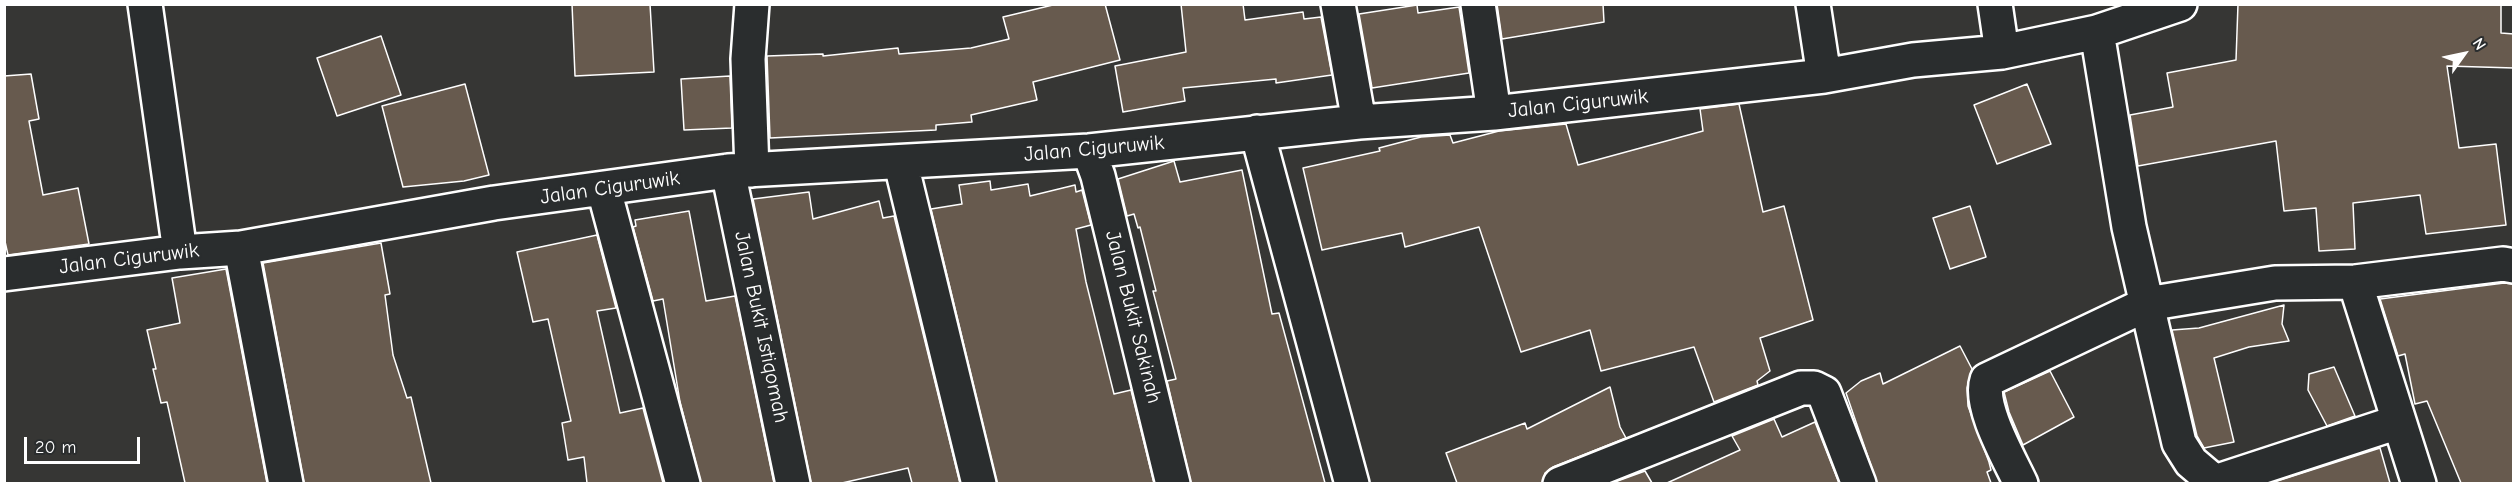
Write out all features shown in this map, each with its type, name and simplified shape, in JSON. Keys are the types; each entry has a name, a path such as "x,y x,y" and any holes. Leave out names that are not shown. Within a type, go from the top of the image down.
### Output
{"street":[{"path":"145,4 180,252"},
{"name":"Jalan Bukit Istiqomah","path":"752,4 740,170 793,483"},
{"path":"1338,4 1359,122"},
{"path":"1478,4 1494,113"},
{"path":"1813,4 1824,76"},
{"path":"1995,4 2002,52"},
{"name":"Jalan Ciguruwik","path":"4,274 180,252 241,248 494,202 604,190 740,170 901,164 1089,151 1359,122 1494,113 1824,76 1913,60 2002,52 2097,32 2180,4"},
{"path":"2097,32 2129,227 2179,443 2191,462 2216,483 2398,422"},
{"path":"1257,132 1352,483"},
{"name":"Jalan Bukit Sakinah","path":"1089,151 1098,176 1173,483"},
{"path":"901,164 979,483"},
{"path":"604,190 683,483"},
{"path":"241,248 286,483"},
{"path":"2022,483 1994,424 1985,387 1987,380 2147,304 2288,282 2355,282 2503,264 2514,266"},
{"path":"2355,282 2419,483"},
{"path":"1560,483 1801,388 1814,388 1824,393 1859,483"}],"building":[{"path":"572,4 650,4 654,72 575,76"},
{"path":"1057,4 1105,4 1120,60 1033,82 1037,100 971,115 972,122 936,125 936,130 770,138 767,56 823,54 823,56 898,48 899,54 971,48 1009,39 1003,17"},
{"path":"1181,4 1243,4 1245,20 1303,12 1304,19 1321,17 1332,75 1276,83 1276,79 1183,88 1185,101 1123,112 1115,66 1186,52"},
{"path":"1497,4 1603,4 1604,22 1502,39"},
{"path":"2238,4 2501,4 2501,33 2514,34 2514,68 2447,66 2459,148 2496,144 2506,225 2426,234 2420,195 2353,203 2355,249 2319,251 2316,208 2284,211 2276,141 2138,166 2130,115 2173,107 2167,73 2236,60"},
{"path":"1417,5 1418,13 1459,7 1469,73 1372,88 1359,14"},
{"path":"381,36 401,95 337,116 317,58"},
{"path":"31,74 39,119 29,121 43,195 78,188 89,244 8,255 4,237 4,76"},
{"path":"730,76 732,128 684,130 681,79"},
{"path":"465,84 489,175 464,181 403,187 382,106"},
{"path":"2027,84 2051,144 1997,164 1974,105"},
{"path":"1739,104 1763,212 1784,206 1813,320 1760,338 1770,371 1757,381 1758,385 1714,402 1694,347 1601,371 1590,330 1521,352 1479,227 1405,247 1402,233 1322,250 1303,168 1380,151 1379,148 1421,137 1450,135 1453,143 1499,131 1566,124 1578,165 1703,131 1700,109"},
{"path":"1174,161 1180,182 1242,170 1272,314 1279,313 1325,483 1191,483 1167,381 1176,379 1153,291 1156,291 1140,227 1138,228 1134,214 1127,216 1118,179"},
{"path":"990,181 991,190 1028,184 1030,196 1075,185 1076,192 1082,190 1091,225 1076,229 1086,282 1114,394 1131,390 1154,483 997,483 931,209 962,204 959,185"},
{"path":"809,192 813,219 879,201 883,218 894,216 960,483 912,483 908,468 842,483 811,483 753,199"},
{"path":"1970,206 1986,257 1950,269 1933,218"},
{"path":"689,211 706,301 735,296 774,483 701,483 680,402 663,299 653,301 633,227 636,226 635,220"},
{"path":"597,235 616,308 597,311 620,413 643,408 663,483 587,483 584,457 568,460 562,423 571,421 548,319 533,322 517,252"},
{"path":"381,243 390,294 385,295 393,355 407,398 411,397 431,483 304,483 263,263"},
{"path":"226,269 267,483 185,483 167,402 161,403 147,330 180,323 172,278"},
{"path":"2504,283 2514,284 2514,483 2461,483 2427,401 2415,404 2405,354 2398,356 2380,299"},
{"path":"2284,305 2282,324 2289,341 2249,347 2214,358 2234,442 2204,448 2197,436 2172,330 2199,328"},
{"path":"1960,346 1972,369 1967,388 1968,406 1989,462 1991,470 1987,472 1991,483 1877,483 1846,393 1861,381 1880,373 1883,384"},
{"path":"2334,367 2355,416 2327,426 2308,390 2309,374"},
{"path":"2050,371 2074,417 2023,445 2009,412 2004,392"},
{"path":"1610,387 1620,427 1626,438 1553,467 1545,473 1542,483 1457,483 1446,453 1525,423 1527,429"},
{"path":"1774,419 1782,437 1815,422 1839,483 1667,483 1740,450 1732,436"},
{"path":"2380,448 2390,483 2271,483"},
{"path":"1645,471 1652,483 1612,483"}]}
